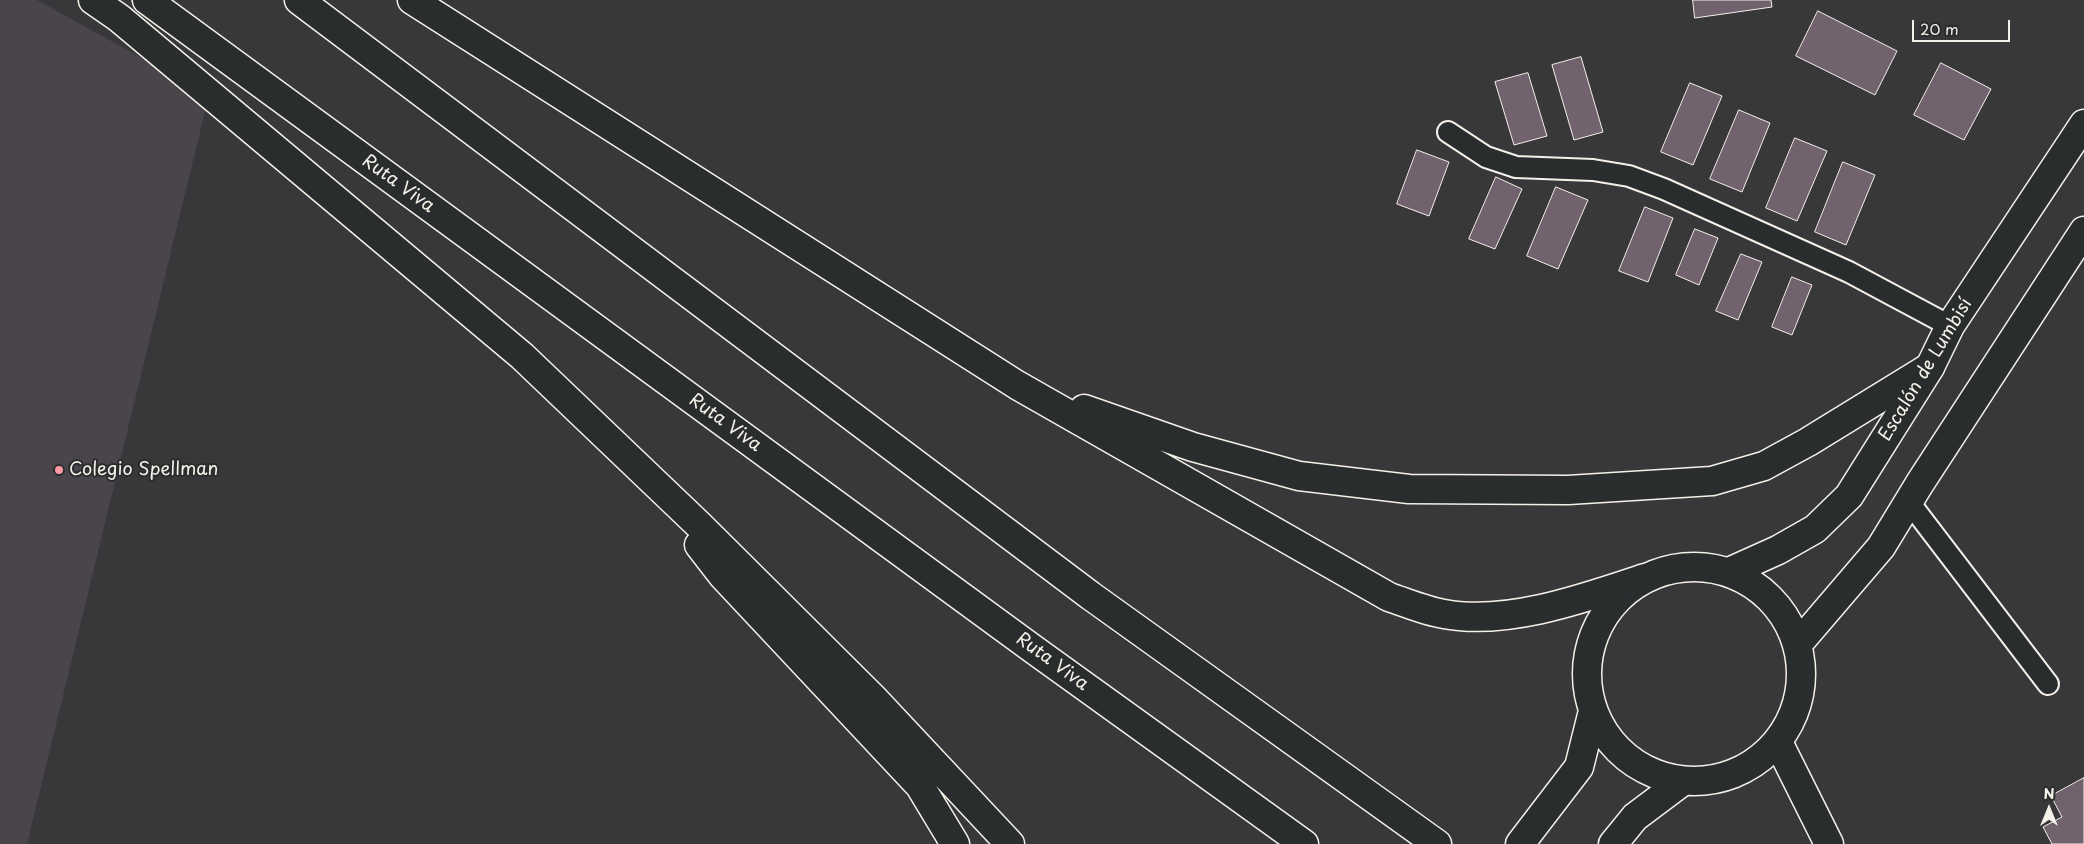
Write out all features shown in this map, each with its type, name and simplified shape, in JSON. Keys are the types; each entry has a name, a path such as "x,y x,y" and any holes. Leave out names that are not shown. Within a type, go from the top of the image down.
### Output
{"main road":[{"path":"93,0 119,18 522,356 637,465 875,700 1010,844"},
{"name":"Ruta Viva","path":"147,0 1034,649 1304,844"},
{"path":"299,0 1091,596 1437,844"},
{"path":"412,0 1017,385 1389,597 1443,614 1484,618 1562,604 1672,568 1701,567 1729,572 1760,588 1784,613 1798,644 1803,678 1796,712 1778,742 1763,757 1745,769 1704,781 1683,781 1660,776 1638,766 1619,751 1603,732 1593,711 1586,680 1589,650 1600,620 1620,596 1645,578"},
{"name":"Escalón de Lumbisí","path":"1729,572 1778,550 1815,529 1850,496 1930,368 1950,326 2084,124"},
{"path":"1798,644 1881,547 2084,232"},
{"path":"1017,385 1193,447 1299,476 1409,489 1568,490 1712,481 1764,466 1808,442 1930,368"},
{"path":"637,465 723,576 920,786 955,844"},
{"path":"1520,844 1579,767 1593,711"},
{"path":"1778,742 1829,844"},
{"path":"1613,844 1635,817 1683,781"}],"lane":[{"path":"1448,132 1486,157 1516,166 1593,170 1629,176 1664,189 1850,272 1950,326"},
{"path":"1909,502 2048,684"}],"shaded area":[{"name":"Colegio Spellman","path":"0,0 37,0 209,95 27,844 0,844"}],"building":[{"path":"1693,0 1771,0 1772,7 1695,18"},
{"path":"1818,11 1897,51 1875,95 1796,56"},
{"path":"1581,57 1603,132 1574,140 1552,65"},
{"path":"1941,63 1991,89 1964,140 1914,115"},
{"path":"1528,73 1547,136 1514,145 1495,82"},
{"path":"1690,83 1722,96 1693,165 1661,152"},
{"path":"1739,110 1770,123 1742,192 1710,179"},
{"path":"1795,138 1827,151 1797,221 1766,208"},
{"path":"1417,150 1449,162 1429,216 1397,204"},
{"path":"1843,162 1875,175 1846,245 1815,232"},
{"path":"1496,177 1522,189 1495,249 1469,239"},
{"path":"1556,187 1588,200 1558,269 1527,256"},
{"path":"1645,207 1673,218 1648,282 1619,271"},
{"path":"1695,229 1718,238 1699,285 1676,275"},
{"path":"1741,254 1762,262 1738,320 1716,311"},
{"path":"1792,277 1812,285 1792,335 1772,327"},
{"path":"2084,778 2084,844 2052,844 2043,827 2062,817 2051,796"}],"place":[{"name":"Colegio Spellman","path":"59,470"}]}
